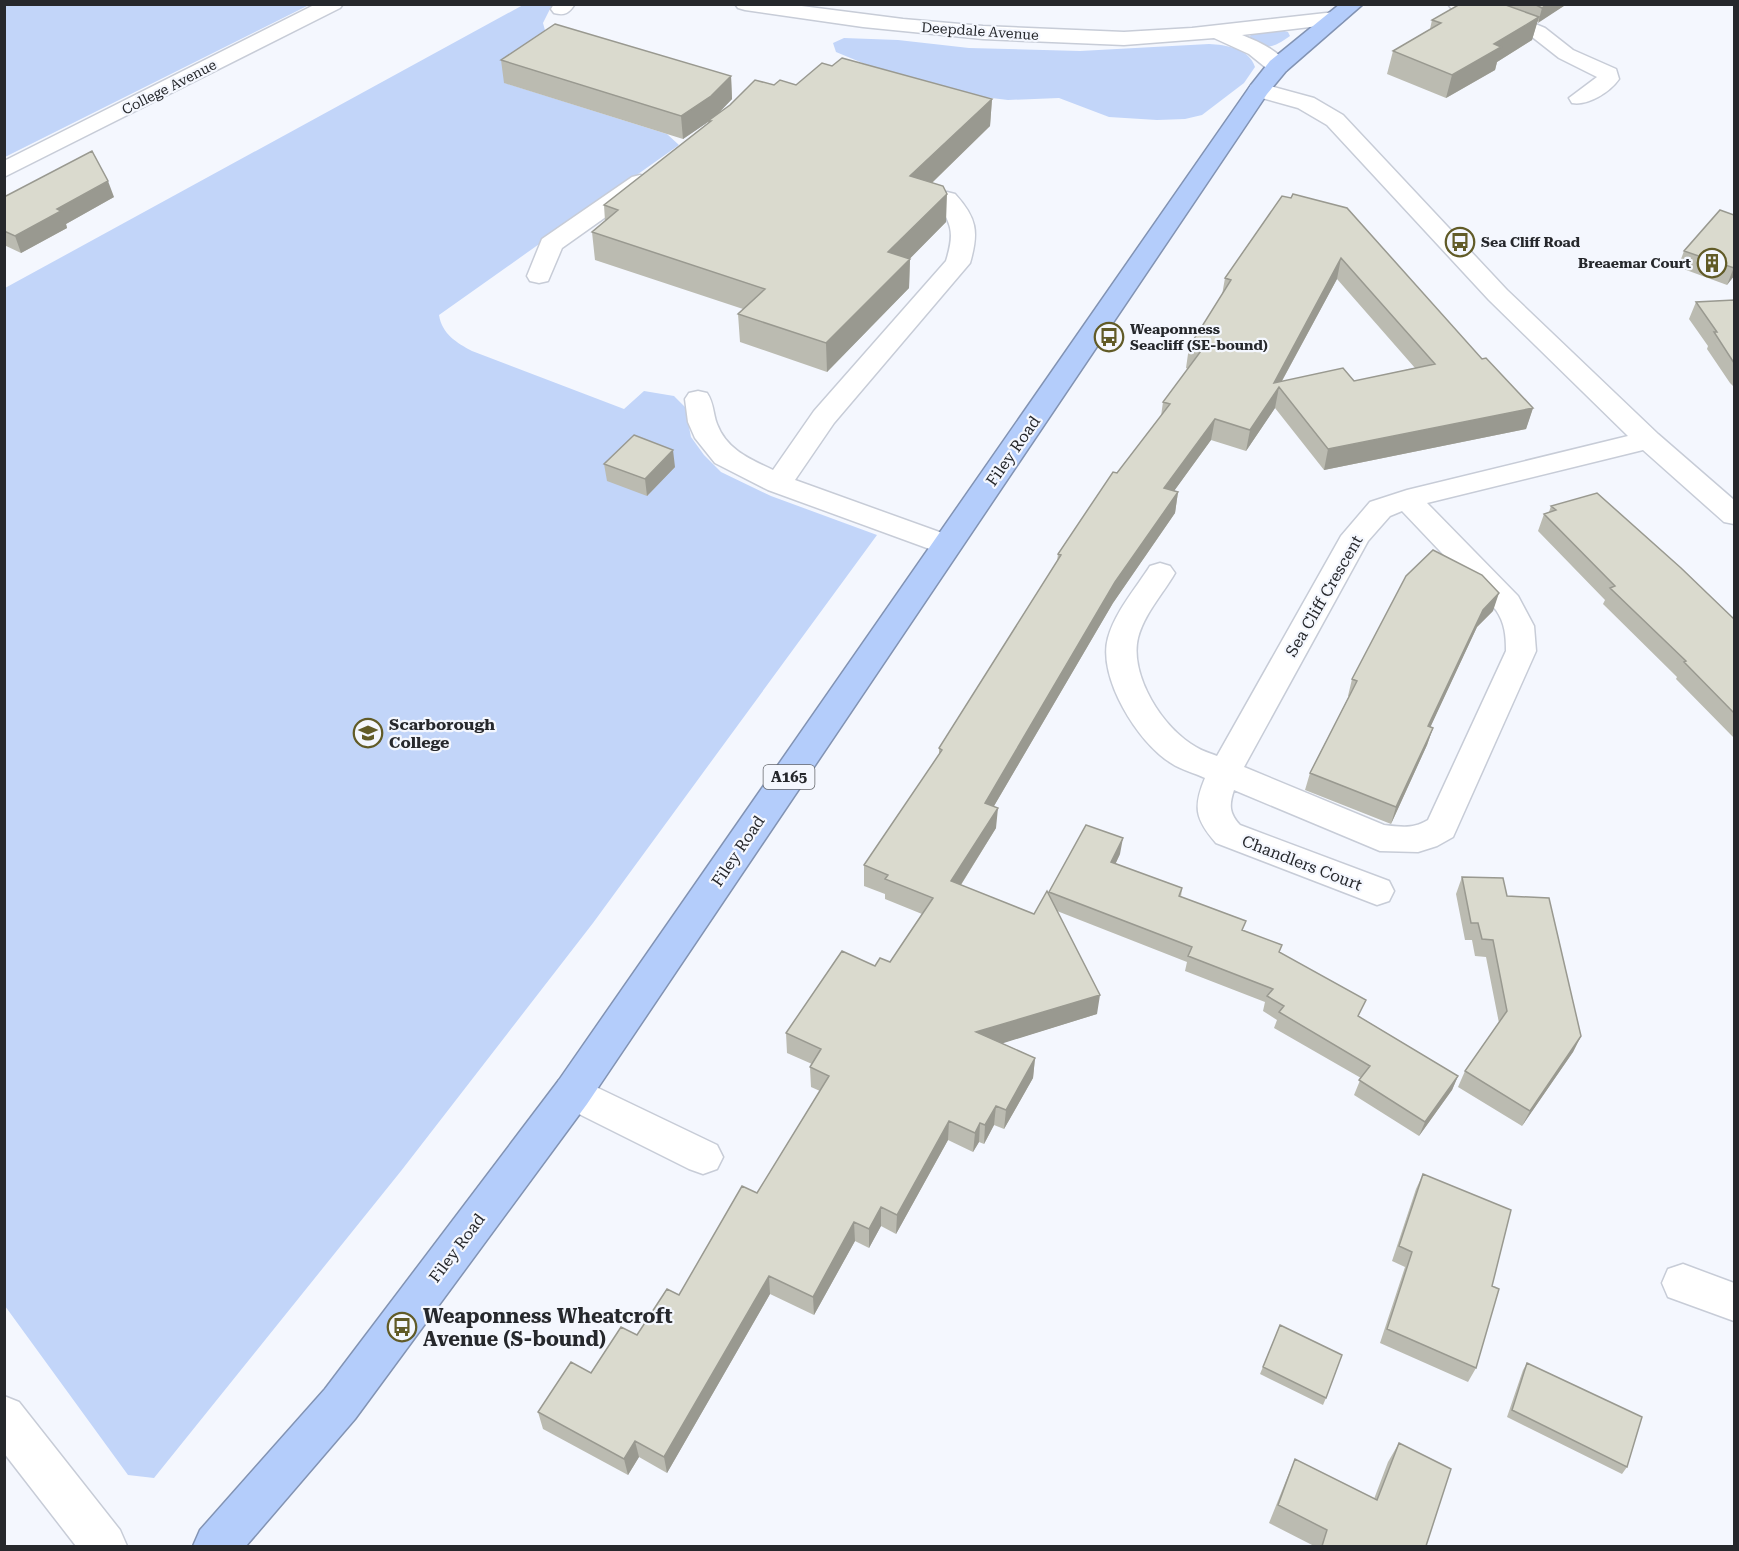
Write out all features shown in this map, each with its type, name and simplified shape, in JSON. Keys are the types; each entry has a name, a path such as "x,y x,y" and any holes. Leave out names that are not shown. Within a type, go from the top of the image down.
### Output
{"highway":[{"name":"Filey Road","path":"216,1546 352,1388 573,1092 1268,78 1344,11"}],"street":[{"name":"College Avenue","path":"4,170 333,4"},
{"name":"Deepdale Avenue","path":"745,4 870,23 1008,35 1143,38 1216,32 1344,11"},
{"path":"1458,4 1538,32 1566,54 1608,74 1608,79 1604,83 1580,98"},
{"name":"Deepdale Avenue","path":"1216,32 1253,47 1268,78"},
{"path":"1268,78 1335,120 1498,295 1647,440 1734,515"},
{"path":"539,276 550,244 655,172"},
{"path":"778,484 824,417 958,263 963,247 964,224 960,213 947,199"},
{"path":"698,399 702,422 709,438 725,457 778,484 946,545"},
{"name":"Sea Cliff Crescent","path":"1212,804 1224,773 1356,536 1380,509 1407,499 1647,440"},
{"path":"1160,573 1123,636 1120,650 1121,665 1132,693 1158,733 1183,755 1380,838 1403,841 1426,839 1441,828 1521,651 1522,633 1517,616 1507,603 1407,499"},
{"name":"Chandlers Court","path":"1212,804 1216,822 1228,834 1377,891"},
{"path":"573,1092 704,1157"},
{"path":"1683,1283 1734,1302"},
{"path":"4,1417 104,1546"}],"shaded area":[{"path":"5,4 309,4 309,5 5,157"},
{"name":"Scarborough College","path":"523,5 552,5 543,23 546,34 505,83 667,134 679,145 439,315 443,328 456,341 472,351 624,409 644,391 674,396 685,407 691,437 704,455 721,472 771,496 877,535 593,923 401,1171 154,1478 128,1475 5,1306 5,288"},
{"path":"1281,30 1288,32 1290,36 1270,46 1265,46 1249,37 1252,34"},
{"path":"844,38 898,40 969,48 1080,51 1209,44 1242,52 1248,56 1255,67 1244,83 1202,115 1185,119 1157,120 1109,117 1059,98 1008,100 975,96 877,69 836,52 833,43"}],"building":[{"path":"1460,4 1503,4 1539,17 1494,44 1501,47 1452,75 1393,51 1441,23 1432,20"},
{"path":"1534,4 1547,4 1542,8"},
{"path":"555,24 731,76 711,96 681,116 501,60"},
{"path":"842,58 992,99 910,176 943,186 947,194 888,252 910,259 826,343 738,314 765,289 592,232 618,210 604,205 711,121 708,121 730,105 755,80 774,85 780,80 796,85 822,63 832,66"},
{"path":"92,151 108,181 57,209 61,211 15,236 4,231 4,197"},
{"path":"1293,194 1347,208 1482,359 1486,358 1533,408 1328,449 1279,387 1250,430 1215,419 1164,488 1178,492 1115,582 985,803 998,808 951,881 1034,914 1047,891 1100,995 976,1032 1035,1058 1006,1110 996,1106 985,1125 980,1123 975,1133 949,1121 897,1215 881,1207 869,1229 854,1222 813,1297 769,1276 664,1457 635,1441 624,1459 538,1412 571,1362 591,1373 621,1327 637,1335 667,1289 679,1295 742,1186 757,1193 829,1076 810,1067 821,1049 786,1033 842,951 875,966 880,958 890,962 933,898 885,879 888,875 864,865 942,750 939,748 1061,555 1058,554 1113,472 1117,473 1170,404 1163,402 1201,351 1189,347 1231,280 1225,278 1282,196 1291,198","holes":["1341,258 1435,364 1354,381 1343,368 1274,383"]},
{"path":"1720,210 1734,215 1734,268 1684,251"},
{"path":"1734,300 1734,363 1714,332 1717,332 1696,302"},
{"path":"634,435 673,450 645,479 604,464"},
{"path":"1597,493 1734,619 1734,713 1684,662 1686,661 1610,588 1615,586 1544,514 1556,510 1551,506"},
{"path":"1433,550 1482,575 1499,593 1483,610 1428,726 1433,728 1396,807 1310,773 1357,681 1352,679 1406,576"},
{"path":"1086,825 1123,838 1111,862 1182,888 1179,896 1246,921 1242,930 1282,945 1279,952 1366,1000 1358,1016 1458,1076 1425,1122 1359,1080 1370,1066 1279,1012 1284,1006 1267,996 1273,989 1188,956 1192,947 1049,892"},
{"path":"1462,877 1503,878 1507,896 1549,898 1581,1036 1530,1111 1465,1071 1507,1011 1493,940 1482,939 1478,923 1471,923"},
{"path":"1423,1174 1511,1210 1492,1286 1499,1289 1476,1368 1387,1329 1412,1252 1399,1246"},
{"path":"1280,1325 1342,1355 1326,1398 1263,1367"},
{"path":"1527,1363 1642,1417 1627,1467 1512,1410"},
{"path":"1399,1443 1451,1469 1426,1546 1322,1546 1327,1530 1278,1505 1295,1459 1377,1500"}],"place":[{"name":"Sea Cliff Road","path":"1460,242"},
{"name":"Breaemar Court","path":"1712,263"},
{"name":"Weaponness Seacliff (SE-bound)","path":"1109,337"},
{"name":"Scarborough College","path":"368,733"},
{"name":"Weaponness Wheatcroft Avenue (S-bound)","path":"402,1327"}]}
